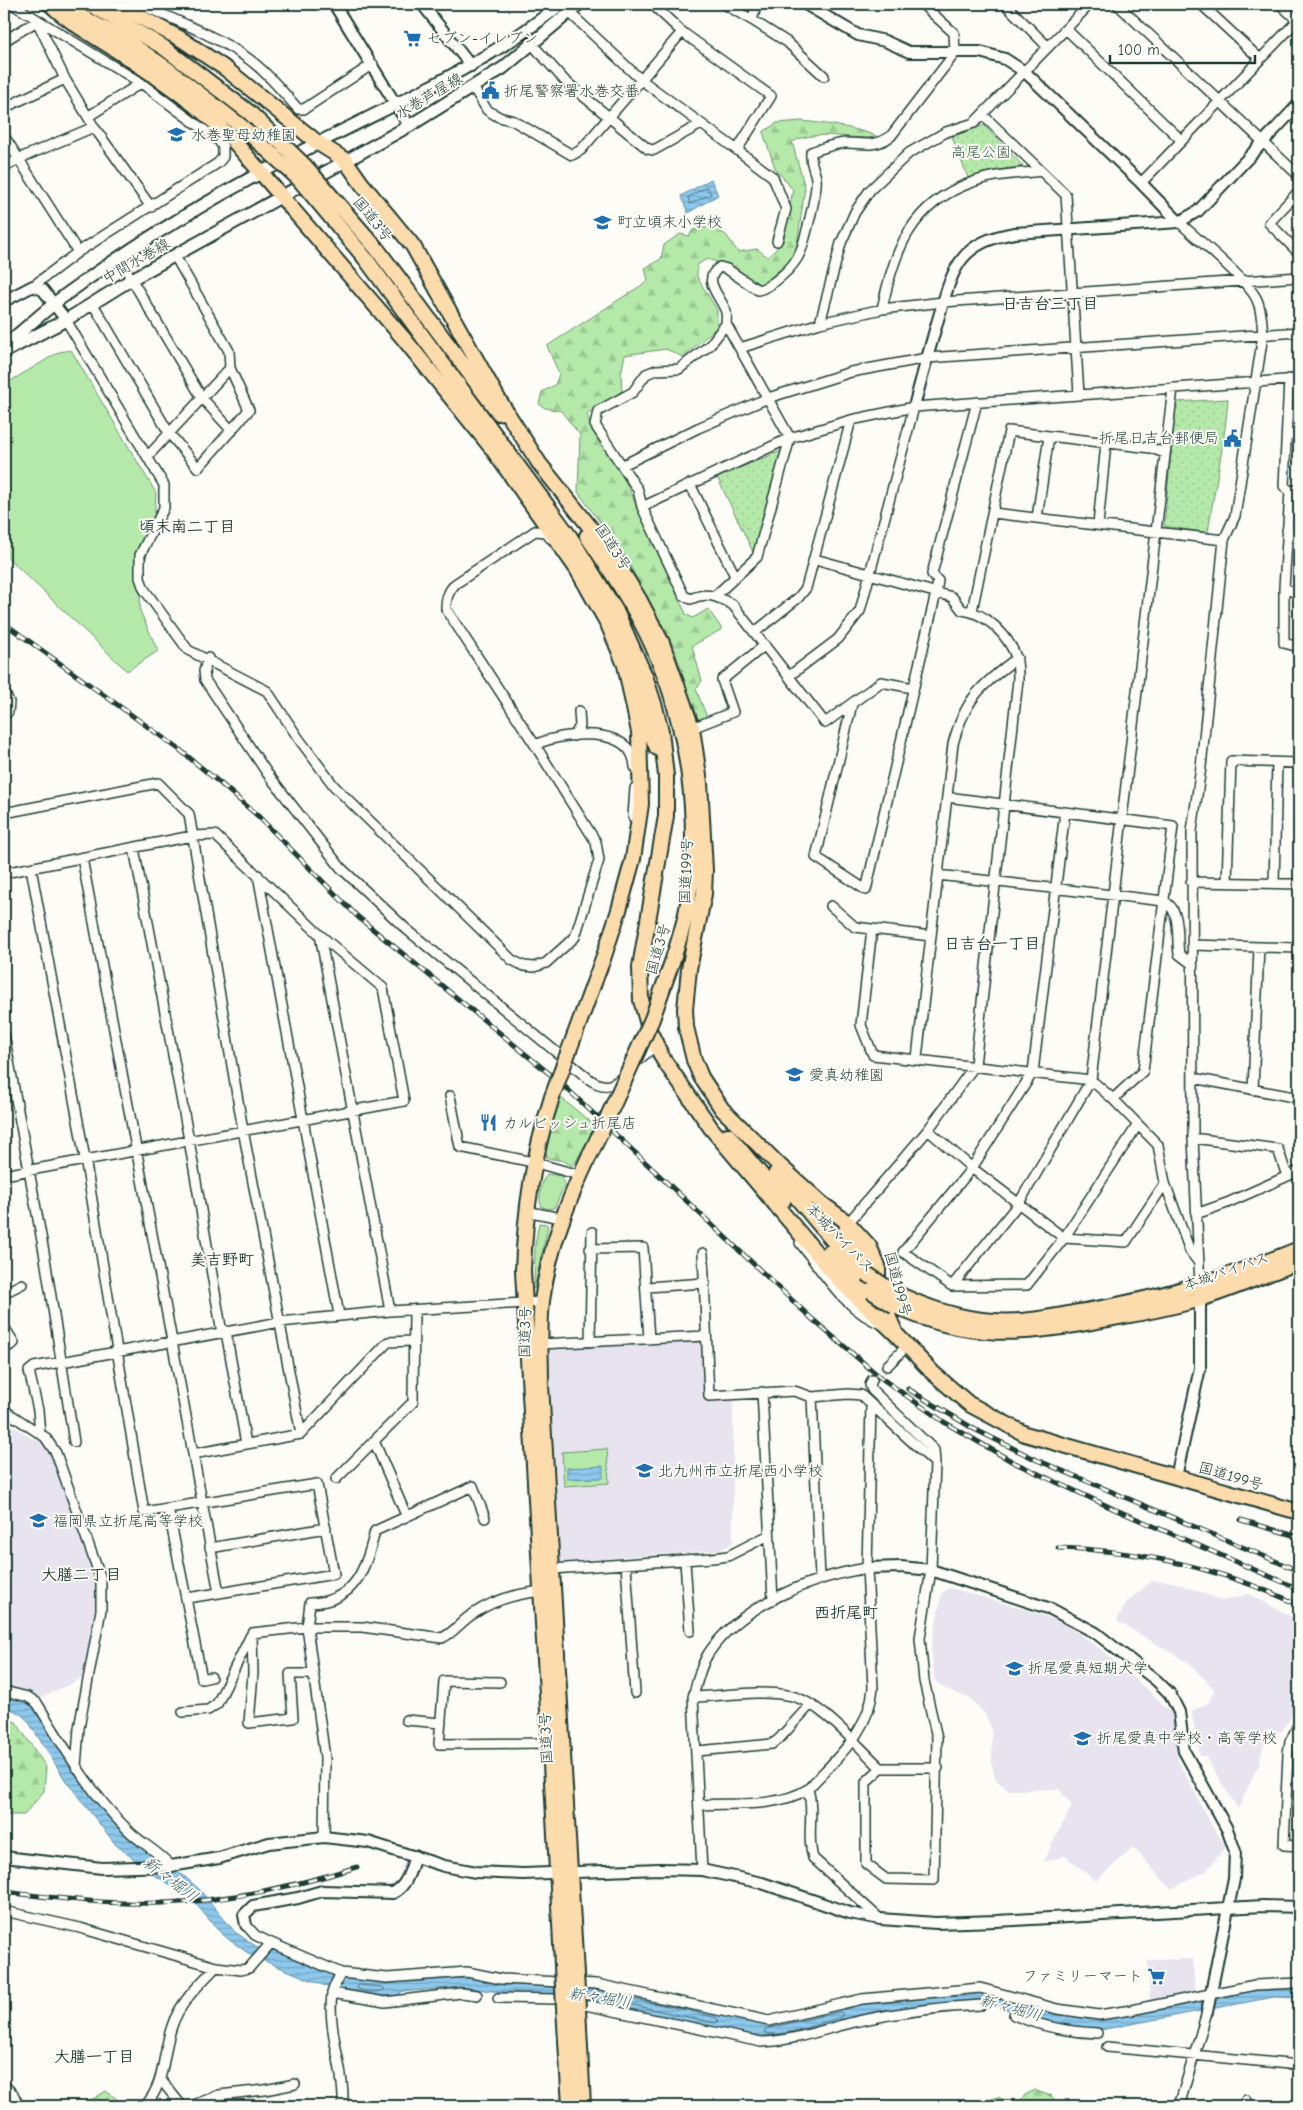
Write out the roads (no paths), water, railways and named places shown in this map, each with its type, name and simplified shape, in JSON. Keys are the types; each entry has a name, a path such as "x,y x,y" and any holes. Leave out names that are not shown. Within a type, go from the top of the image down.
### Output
{"highway":[{"path":"50,4 68,21 119,52 207,113 232,138 404,339 491,447 577,569 596,600 619,651 643,717 658,749 657,817 642,950"},
{"name":"国道3号","path":"56,4 125,40 166,68 241,126 298,178 365,258 570,537 616,611 640,691 648,776 644,833 628,891 552,1097 533,1162 526,1211 524,1302 548,1591 571,2008 583,2106"},
{"name":"国道3号","path":"90,4 132,27 194,68 250,113 305,166 377,249 468,375 539,463 599,554 653,647 683,738 691,811 691,873 688,904 672,962 652,1019 561,1218 546,1276 542,1302 540,1344 552,1569 548,1591 550,1743 564,1873"},
{"path":"116,4 181,39 218,64 318,143 345,160 362,184 413,246 498,397 539,463"},
{"name":"国道199号","path":"539,463 609,551 639,599 662,643 692,728 703,812 706,870 701,916 686,990 686,1027 694,1060 701,1077 722,1109 802,1186 848,1222 873,1252 878,1266 872,1276 892,1330"},
{"name":"国道199号","path":"616,611 645,676 655,707 661,732 666,776 666,816 642,950 641,1000 656,1045 671,1073 711,1128 840,1281 951,1390 969,1404 1025,1434 1299,1512"},
{"path":"602,962 633,859 641,804 639,732 624,665"},
{"name":"本城バイパス","path":"656,1045 675,1073 824,1249 855,1280 871,1291 895,1306 933,1322 967,1330 1020,1333 1092,1322 1200,1293 1299,1262"},
{"name":"本城バイパス","path":"722,1109 834,1242 892,1291 929,1308 995,1322 1040,1319 1200,1293 1299,1249"},
{"name":"国道3号","path":"570,2106 571,2008"}],"main road":[{"name":"水巻芦屋線","path":"262,173 471,66 523,34 561,4"},
{"name":"水巻芦屋線","path":"283,196 409,126 503,68 579,4"},
{"name":"中間水巻線","path":"4,346 54,305 119,258 262,173"},
{"name":"中間水巻線","path":"4,352 66,320 132,279 283,196"}],"street":[{"path":"4,301 33,286 78,252 218,163 223,158 224,147 219,141 141,83 12,4"},
{"path":"139,4 213,38 247,58 278,86 298,109 304,109 373,64"},
{"path":"334,4 373,64 409,126"},
{"path":"422,4 471,66"},
{"path":"652,4 682,32 771,96 737,150"},
{"path":"724,4 787,42 824,76"},
{"path":"752,20 757,4"},
{"path":"805,4 858,35 885,41 909,52 980,52 1005,59 1025,72 1243,282 1257,298 1262,315 1263,335 1235,516 1224,540 1201,767 1192,831 1193,1138 1200,1263 1200,1368 1176,1477"},
{"path":"715,596 734,576 757,557 762,546 790,438 726,324 726,313 712,288 711,278 714,271 720,267 727,269 758,290 765,288 793,264 800,253 815,192 816,178 810,164 811,152 844,142 860,145 882,143 891,136 955,53 954,33 922,4"},
{"path":"820,323 841,243 855,212 870,190 909,153 946,132 974,123 1090,4"},
{"path":"1117,4 1299,176"},
{"path":"1201,4 1259,58"},
{"path":"1141,182 1221,101 1259,58 1298,21 1280,4"},
{"path":"1008,5 1047,46"},
{"path":"570,12 640,79 773,177 786,209 776,241"},
{"path":"4,41 37,22 65,79 94,127 150,207"},
{"path":"1066,29 1182,140"},
{"path":"473,87 487,110 498,118 514,121 572,155 581,150 682,32"},
{"path":"532,44 565,81 648,148 654,150 701,124"},
{"path":"4,108 65,79"},
{"path":"89,116 141,83"},
{"path":"789,676 838,639 860,611 943,302 953,272 963,258 978,244 995,236 1179,222 1198,210 1299,104"},
{"path":"983,115 1066,195 1079,394"},
{"path":"4,168 18,159 94,127"},
{"path":"4,136 78,252"},
{"path":"882,308 890,271 901,241 917,220 938,199 972,182 995,176 1041,171"},
{"path":"1299,191 1269,223 1299,253"},
{"path":"93,304 169,433 198,468 249,410 230,368 229,351 176,256"},
{"path":"119,258 202,398 232,431"},
{"path":"740,348 820,323 882,308 943,302 1243,282 1299,276"},
{"path":"33,286 43,290 66,320 164,485 166,500 140,555 140,578 148,594 188,650 208,658 267,691 299,740 334,786 512,960 524,966 534,967 546,963 575,937 599,860 596,842 535,745 450,618 446,600 449,591 455,584 535,531 546,532 574,573 619,651"},
{"path":"726,324 710,345 679,369 656,370 646,374 633,392 598,412 595,425 638,490 642,506 684,596 690,599 701,594 715,596 733,605 825,723 881,682 912,688"},
{"path":"623,465 698,428 768,398 851,372 927,358 1299,332"},
{"path":"148,456 230,368"},
{"path":"1289,379 1284,486 1294,491 1286,530 1284,642 1299,647"},
{"path":"642,506 790,438 851,420 914,408 977,402 1299,379"},
{"path":"952,1286 1018,1204 1092,1080 1112,895 1173,388"},
{"path":"852,704 816,858 866,890 912,688 936,593 938,581 932,574 977,402"},
{"path":"755,632 798,598 806,588 851,420"},
{"path":"972,611 994,513 1009,431 1151,448 1164,453"},
{"path":"1287,434 1299,434"},
{"path":"1037,518 1049,436"},
{"path":"1098,525 1106,443"},
{"path":"491,447 499,469 536,520 535,531"},
{"path":"690,484 734,576"},
{"path":"994,513 1224,540"},
{"path":"1286,530 1299,538"},
{"path":"815,559 870,576 952,597 962,610 972,611 1001,632 1016,658 1018,680 997,882 975,1065 928,1130 848,1222"},
{"path":"1284,588 1299,594"},
{"path":"692,728 733,712 722,680 765,645"},
{"path":"208,658 204,671 205,680 267,773 340,868 405,928 588,1079 601,1086 614,1085 656,1045"},
{"path":"917,1058 953,744 959,721 968,702 994,675 1016,658"},
{"path":"4,692 10,702 8,712 4,714"},
{"path":"574,736 580,726 579,711"},
{"path":"535,745 547,739 574,736 615,738 631,752 635,776 633,859"},
{"path":"1227,882 1231,761 1299,763"},
{"path":"1274,883 1277,763"},
{"path":"4,813 158,783 188,814 243,1130 301,1434"},
{"path":"947,797 1173,826 1143,1071 1113,1099"},
{"path":"1065,812 1054,887 1033,1072 972,1168 903,1252 952,1286 1027,1285 1064,1238 1137,1126"},
{"path":"4,874 192,836 215,835 320,935 383,988 404,1101 4,1175"},
{"path":"134,848 189,1140 221,1327 226,1332 246,1444"},
{"path":"82,858 219,1593"},
{"path":"31,868 84,1159 144,1512 317,1484 334,1574 187,1598"},
{"path":"258,875 301,1120 339,1315"},
{"path":"938,875 1164,901 1171,905 1177,916 1176,936 1179,954 1192,964"},
{"path":"1192,882 1299,884"},
{"path":"831,906 855,927 931,936"},
{"path":"872,929 861,1025 873,1055 917,1058 1092,1080 1158,1145 1165,1183 1190,1251 1200,1263"},
{"path":"320,935 390,1311"},
{"path":"1192,945 1299,948"},
{"path":"1253,1090 1259,947"},
{"path":"4,1034 29,1170 74,1442"},
{"path":"1193,1078 1299,1098"},
{"path":"450,1096 460,1146 533,1162 579,1176"},
{"path":"928,1130 972,1168 1064,1238 1126,1242 1165,1183"},
{"path":"1193,1138 1278,1149 1287,1176"},
{"path":"1196,1214 1227,1203 1299,1170"},
{"path":"526,1211 561,1218"},
{"path":"590,1342 590,1249 592,1232"},
{"path":"590,1249 643,1248 649,1339"},
{"path":"703,1253 709,1396 794,1390 812,1397 848,1394 861,1395 935,1463"},
{"path":"647,1287 705,1283"},
{"path":"4,1293 22,1284"},
{"path":"40,1434 38,1410 29,1371 34,1367 60,1364 280,1322 390,1311 542,1302"},
{"path":"336,1479 413,1402 412,1341 414,1310"},
{"path":"4,1327 14,1343 4,1348"},
{"path":"540,1344 706,1336"},
{"path":"193,1454 301,1434 388,1342 412,1341"},
{"path":"887,1366 908,1346"},
{"path":"872,1380 870,1385 872,1390 934,1450 931,1570 920,1638 924,1681 937,1738 938,1768 934,1880 886,1880 866,1864 866,1782 881,1768"},
{"path":"762,1392 773,1600"},
{"path":"812,1397 820,1578"},
{"path":"700,1805 777,1801 796,1796 808,1789 852,1741 863,1726 871,1706 872,1697 867,1568 871,1405"},
{"path":"4,1410 45,1437 56,1452 101,1579 101,1610 79,1728 76,1767"},
{"path":"374,1441 406,1515"},
{"path":"324,1837 325,1758 307,1627 310,1603 325,1603 345,1593 366,1567 375,1531 406,1515 473,1486 485,1518"},
{"path":"168,1508 202,1678 211,1677"},
{"path":"210,1548 326,1528"},
{"path":"552,1569 686,1562 728,1556 769,1535"},
{"path":"686,1562 690,1631"},
{"path":"626,1565 635,1693"},
{"path":"702,1870 693,1698 699,1672 707,1655 721,1637 773,1600 820,1578 867,1568 901,1567 931,1570 1051,1609 1073,1619 1096,1633 1164,1687 1179,1712 1184,1751 1232,1840 1236,1865 1228,1908 1207,2011 1179,2106"},
{"path":"252,1633 307,1627 362,1627 442,1638 452,1634 471,1615 488,1605 548,1591"},
{"path":"252,1633 253,1673 249,1723 293,1718 290,1674 314,1674"},
{"path":"183,1712 208,1710 217,1704 252,1633"},
{"path":"500,1682 444,1681 439,1744 550,1743"},
{"path":"4,1690 37,1703 76,1767 128,1831 159,1852 171,1866"},
{"path":"693,1698 776,1693 794,1696 821,1712 881,1768 938,1768"},
{"path":"697,1751 772,1744 778,1740 810,1705"},
{"path":"406,1720 441,1723"},
{"path":"1299,1724 1290,1742 1288,1754 1284,1845 1299,1846"},
{"path":"808,1789 812,1802 810,1847 813,1858 880,1919"},
{"path":"4,1857 102,1868 171,1866 219,1858 269,1843 324,1837 368,1842 444,1866 476,1872 564,1873 659,1869 702,1870 762,1883 850,1913 880,1919 936,1923 1228,1908 1299,1907"},
{"path":"415,1856 407,1880 401,1889 393,1893 322,1891 298,1898 253,1906 244,1915 246,1925 255,1935 269,1945 341,1973 388,1978 467,1972 501,1978 596,1984 769,2021 862,1999 980,1988 1058,2009 1099,2015 1265,1984 1299,1983"},
{"path":"4,1911 80,1928 216,1967 241,1970 250,1968 269,1945"},
{"path":"145,2106 152,2098 160,2080 172,2026 184,2001 216,1967"},
{"path":"341,1973 332,1993 332,2020 339,2062 343,2106"},
{"path":"332,1993 386,2002 461,1993 477,1995"},
{"path":"498,1998 557,1999 761,2042 778,2042 863,2020 934,2009 981,2005"},
{"path":"1014,2015 1034,2023 1082,2033 1097,2033"},
{"path":"1107,2047 1299,2065"},
{"path":"160,2080 182,2106"},
{"path":"191,2106 219,2094 265,2090 295,2084"},
{"path":"4,2085 14,2094 19,2106"}],"water":[{"path":"711,179 718,195 688,213 681,196"},
{"path":"603,1466 603,1478 567,1479 567,1468"},
{"name":"新々堀川","path":"4,1694 29,1702 80,1778 112,1818 138,1846 185,1877 199,1889 235,1932 260,1949 273,1949 342,1978 389,1982 468,1976 505,1985 519,1983 593,1987 769,2024 855,2003 973,1990 1046,2010 1086,2018 1256,1987 1299,1986 1299,1998 1274,1997 1100,2030 1070,2027 1029,2018 1001,2007 984,2003 768,2039 556,1994 509,1993 460,1987 400,1992 401,1996 359,1995 328,1987 252,1956 219,1931 188,1895 154,1875 116,1845 66,1781 28,1721 22,1715 4,1705"}],"waterway":[{"path":"148,4 161,4"}],"tunnel":[{"path":"872,1380 887,1366"}],"railway":[{"path":"4,623 180,750 220,783 258,816 358,917 562,1084 811,1318 881,1378 944,1422 1013,1462 1114,1509 1299,1589"},
{"path":"908,1389 974,1429 1037,1460 1299,1571"},
{"path":"1241,1520 1299,1537"},
{"path":"1058,1548 1120,1553 1182,1564 1241,1581 1299,1605"},
{"path":"4,1892 103,1902 188,1902 261,1892 357,1867"}],"place":[{"name":"セブン-イレブン","path":"413,38"},
{"name":"折尾警察署水巻交番","path":"490,91"},
{"name":"水巻聖母幼稚園","path":"177,135"},
{"name":"町立頃末小学校","path":"603,222"},
{"name":"折尾日吉台郵便局","path":"1233,438"},
{"name":"愛真幼稚園","path":"795,1075"},
{"name":"カルビッシュ折尾店","path":"489,1123"},
{"name":"北九州市立折尾西小学校","path":"644,1471"},
{"name":"福岡県立折尾高等学校","path":"39,1521"},
{"name":"折尾愛真短期大学","path":"1014,1668"},
{"name":"折尾愛真中学校・高等学校","path":"1083,1738"},
{"name":"ファミリーマート","path":"1157,1976"}],"district":[{"name":"日吉台三丁目","path":"1050,303"},
{"name":"頃末南二丁目","path":"187,526"},
{"name":"日吉台一丁目","path":"992,943"},
{"name":"美吉野町","path":"222,1259"},
{"name":"大膳二丁目","path":"81,1574"},
{"name":"西折尾町","path":"846,1612"},
{"name":"大膳一丁目","path":"94,2056"}],"park label":[{"name":"高尾公園","path":"981,152"}]}
